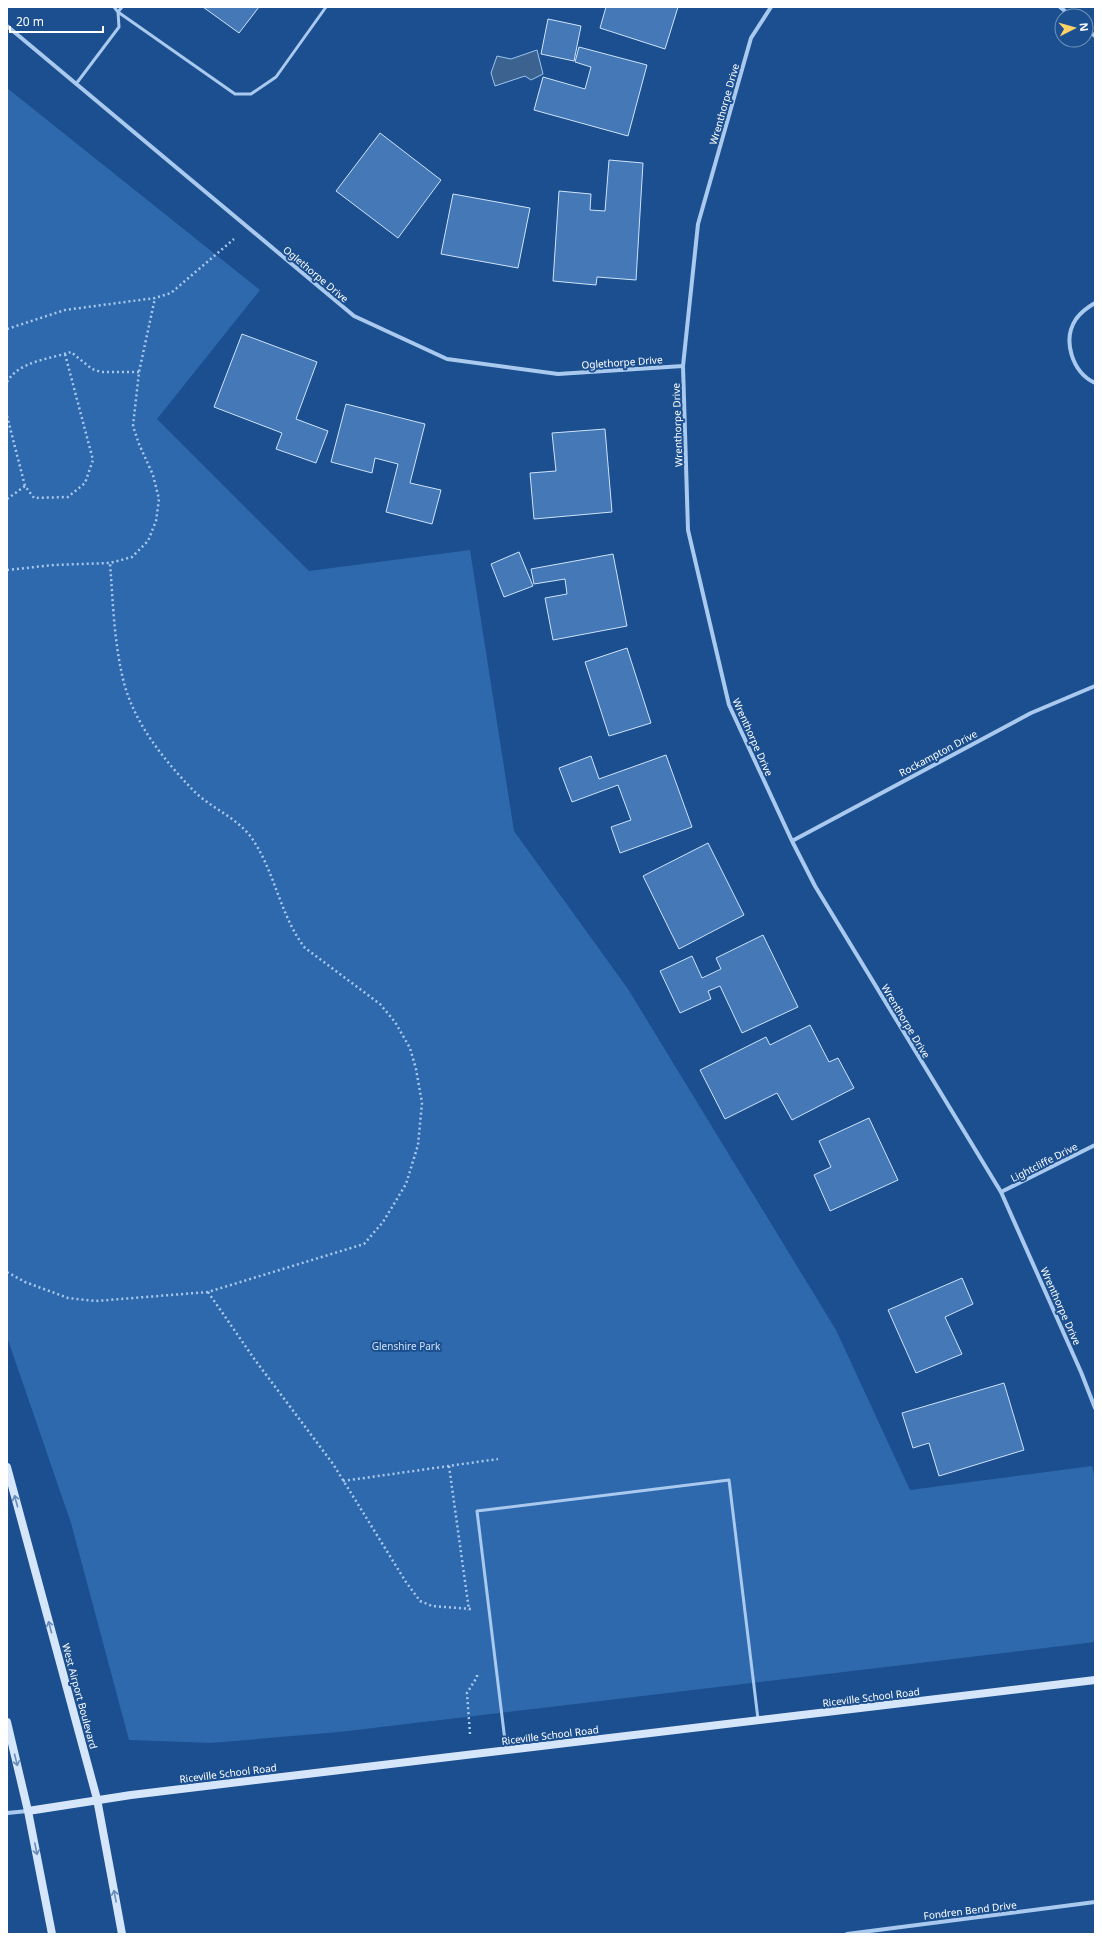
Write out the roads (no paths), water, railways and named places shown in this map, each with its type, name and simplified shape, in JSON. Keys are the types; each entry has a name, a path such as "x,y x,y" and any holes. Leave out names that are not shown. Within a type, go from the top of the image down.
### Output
{"street":[{"name":"Wrenthorpe Drive","path":"771,7 751,38 698,224 682,366 690,538 729,705 792,841 815,886 1001,1192 1081,1372 1095,1408"},
{"name":"Oglethorpe Drive","path":"7,26 354,316 447,359 558,374 682,366"},
{"path":"1095,303 1086,308 1076,319 1071,333 1070,347 1074,361 1082,373 1095,383"},
{"name":"Rockampton Drive","path":"792,841 1031,713 1095,686"},
{"name":"Lightcliffe Drive","path":"1001,1192 1095,1146"},
{"name":"West Airport Boulevard","path":"7,1467 97,1799 122,1934"},
{"name":"Riceville School Road","path":"7,1813 28,1811 97,1799 1095,1680"},
{"path":"7,1722 28,1811 52,1934"},
{"name":"Fondren Bend Drive","path":"847,1934 1095,1902"}],"lane":[{"path":"114,7 118,12 235,94 251,94 276,77 326,7"},
{"path":"76,84 119,28 118,12 122,7"},
{"path":"506,1750 477,1511 729,1480 758,1720"}],"park label":[{"name":"Glenshire Park","path":"406,1346"}]}
